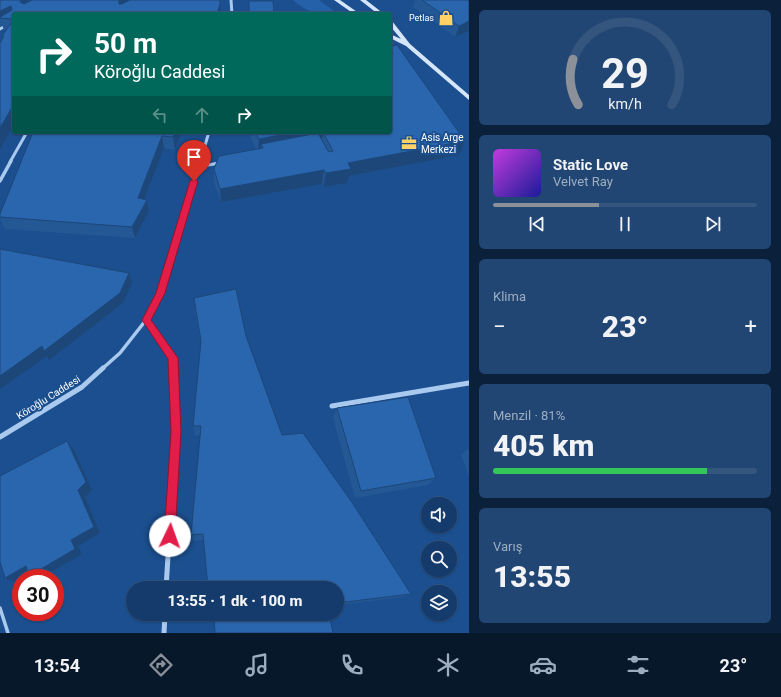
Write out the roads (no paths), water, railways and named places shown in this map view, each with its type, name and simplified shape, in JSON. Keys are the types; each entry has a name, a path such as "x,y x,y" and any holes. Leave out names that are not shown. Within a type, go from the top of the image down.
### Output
{"main road":[{"path":"337,0 354,12"},
{"path":"363,0 378,12"},
{"path":"392,25 408,45 469,98"},
{"path":"392,37 408,45"}],"street":[{"path":"231,0 232,12"},
{"path":"0,29 12,22"},
{"path":"0,181 26,134"},
{"name":"Köroğlu Caddesi","path":"0,437 82,387 120,354 146,320 161,293 208,134"},
{"path":"146,320 173,358 176,432 166,581"},
{"path":"332,406 469,383"},
{"path":"164,633 165,621"}],"lane":[{"path":"198,167 220,163"},
{"path":"0,608 8,633"}],"place":[{"name":"Petlas","path":"446,18"},
{"name":"Asis Arge Merkezi","path":"409,143"}]}
